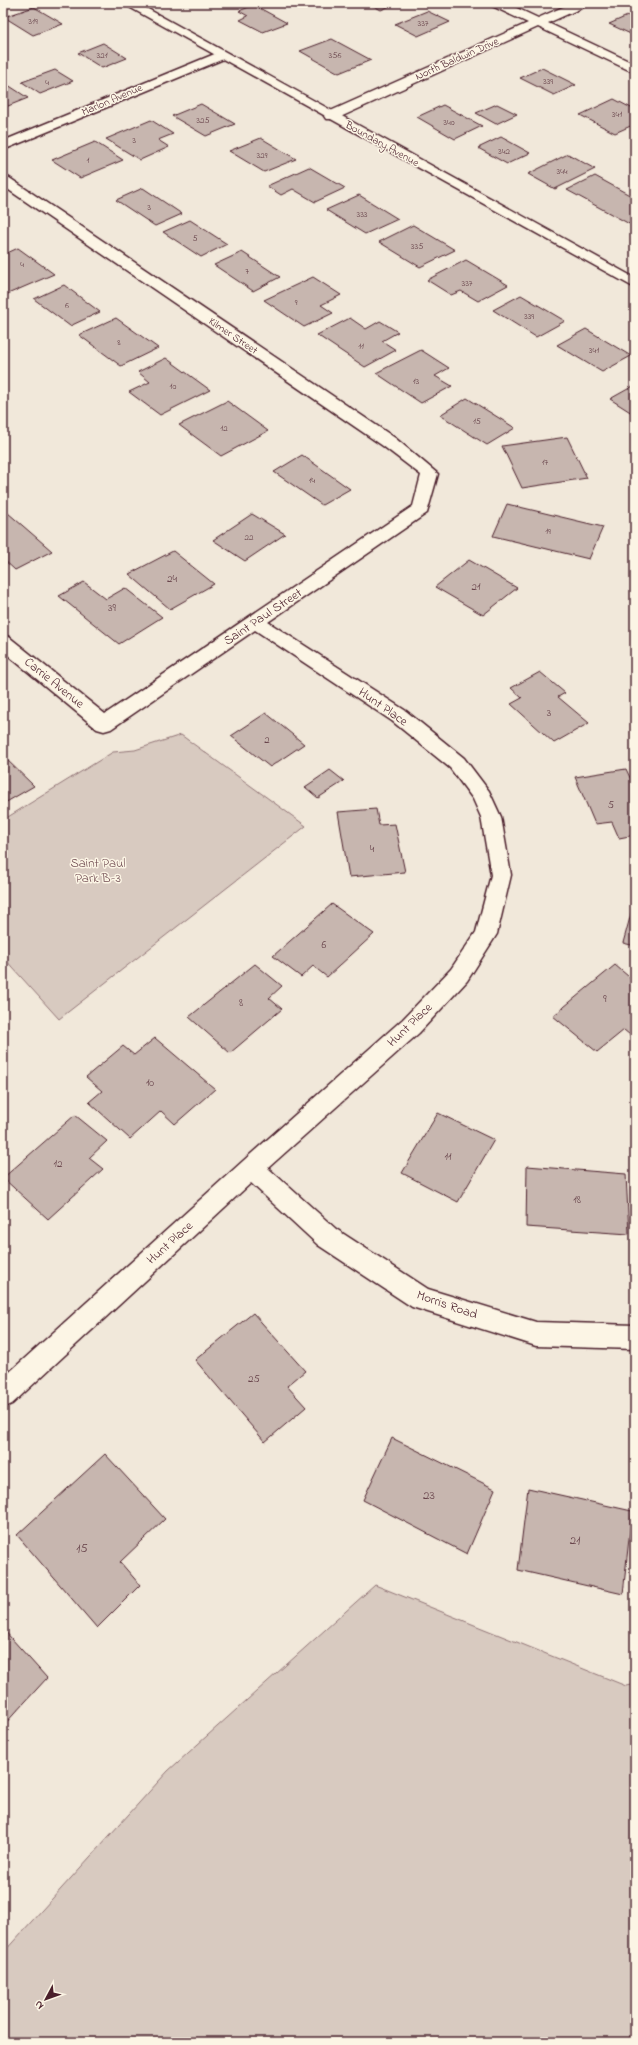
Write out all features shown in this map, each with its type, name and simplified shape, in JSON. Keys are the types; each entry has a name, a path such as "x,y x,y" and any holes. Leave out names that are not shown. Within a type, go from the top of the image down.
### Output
{"street":[{"name":"Boundary Avenue","path":"128,3 635,284"},
{"path":"496,3 635,69"},
{"name":"North Baldwin Drive","path":"331,116 582,3"},
{"name":"Marlon Avenue","path":"3,146 222,55"},
{"name":"Kilmer Street","path":"3,180 390,442 430,474 421,509"},
{"name":"Saint Paul Street","path":"104,724 421,509"},
{"name":"Hunt Place","path":"3,1395 251,1168 411,1026 459,975 486,934 501,875 491,817 482,796 458,764 399,716 255,622"},
{"name":"Carrie Avenue","path":"3,642 104,724"},
{"name":"Morris Road","path":"251,1168 328,1237 421,1299 536,1334 635,1337"}],"green space":[{"name":"Saint Paul Park B-3","path":"181,735 306,826 59,1019 3,957 3,820 113,752 135,750"},
{"path":"375,1585 626,1686 635,1684 635,2042 3,2042 3,1953 168,1771"}],"building":[{"path":"368,3 397,3 381,10"},
{"path":"254,5 287,23 263,32 240,20 248,16 239,11"},
{"path":"34,7 63,24 33,35 4,17"},
{"path":"427,11 450,22 418,36 395,24"},
{"path":"632,14 635,15 635,36 609,24"},
{"path":"332,39 371,60 339,73 300,51"},
{"path":"103,43 127,58 102,68 78,53"},
{"path":"542,68 576,85 554,95 520,78"},
{"path":"55,70 73,81 40,94 22,82"},
{"path":"8,85 28,98 3,108 3,87"},
{"path":"614,99 635,110 635,124 615,133 580,115"},
{"path":"201,104 235,124 206,136 172,116"},
{"path":"497,104 517,114 496,124 476,113"},
{"path":"443,105 482,126 455,139 417,117"},
{"path":"151,120 173,134 158,140 169,147 140,160 106,139"},
{"path":"501,137 530,153 507,164 478,148"},
{"path":"261,138 296,159 264,172 229,151"},
{"path":"95,142 123,160 80,178 52,160"},
{"path":"568,154 595,169 555,189 528,174"},
{"path":"309,167 345,188 315,202 293,189 281,195 267,186"},
{"path":"595,176 635,198 635,227 567,190"},
{"path":"143,188 182,214 155,226 116,200"},
{"path":"359,195 398,219 365,234 326,210"},
{"path":"190,220 227,244 201,257 163,232"},
{"path":"413,225 455,250 420,267 379,242"},
{"path":"18,248 54,274 3,296 3,255"},
{"path":"242,252 280,277 253,291 214,265"},
{"path":"466,260 508,285 478,301 461,291 451,295 427,280"},
{"path":"313,277 341,295 321,305 333,313 304,327 264,300"},
{"path":"64,285 100,312 70,326 34,299"},
{"path":"521,295 565,321 536,337 493,310"},
{"path":"116,318 158,348 121,366 79,335"},
{"path":"350,318 366,329 380,321 398,332 382,341 396,350 365,367 317,335"},
{"path":"586,329 631,356 602,372 557,345"},
{"path":"421,350 449,368 435,376 452,386 421,403 376,373"},
{"path":"166,358 210,390 160,415 129,392 150,382 138,372"},
{"path":"635,385 635,415 610,399"},
{"path":"467,398 515,428 487,445 440,415"},
{"path":"227,401 268,431 221,456 179,425"},
{"path":"567,437 587,478 522,488 502,446"},
{"path":"302,455 350,489 322,505 274,472"},
{"path":"507,504 603,527 589,559 493,536"},
{"path":"8,513 52,551 15,570 3,559 3,516"},
{"path":"252,514 285,534 245,561 213,540"},
{"path":"173,551 214,584 170,609 129,574"},
{"path":"469,560 517,588 483,615 435,587"},
{"path":"84,582 106,599 125,588 162,617 119,644 59,596"},
{"path":"540,672 565,693 558,697 589,723 554,743 511,704 522,698 511,688"},
{"path":"266,713 304,744 270,767 231,736"},
{"path":"3,756 34,786 3,804"},
{"path":"626,769 635,788 635,835 619,838 612,822 595,824 575,777"},
{"path":"330,770 344,781 318,798 305,787"},
{"path":"376,809 379,825 395,824 405,872 349,877 338,812"},
{"path":"635,899 635,946 623,943"},
{"path":"332,904 374,934 327,977 313,966 301,977 273,956"},
{"path":"255,964 282,986 269,998 282,1009 230,1053 189,1017"},
{"path":"615,965 635,982 635,1039 624,1030 597,1052 553,1016"},
{"path":"155,1038 215,1089 175,1124 161,1111 130,1139 89,1102 102,1091 86,1077 123,1046 134,1055"},
{"path":"438,1113 494,1140 458,1202 402,1173"},
{"path":"75,1115 107,1141 89,1158 103,1169 48,1219 3,1178"},
{"path":"527,1166 626,1174 629,1234 526,1227"},
{"path":"253,1313 305,1371 287,1386 306,1407 265,1442 195,1360"},
{"path":"392,1438 495,1489 467,1554 363,1500"},
{"path":"105,1454 165,1519 120,1562 140,1585 97,1628 17,1535"},
{"path":"528,1488 632,1511 623,1594 518,1570"},
{"path":"3,1629 47,1678 3,1726"}]}
